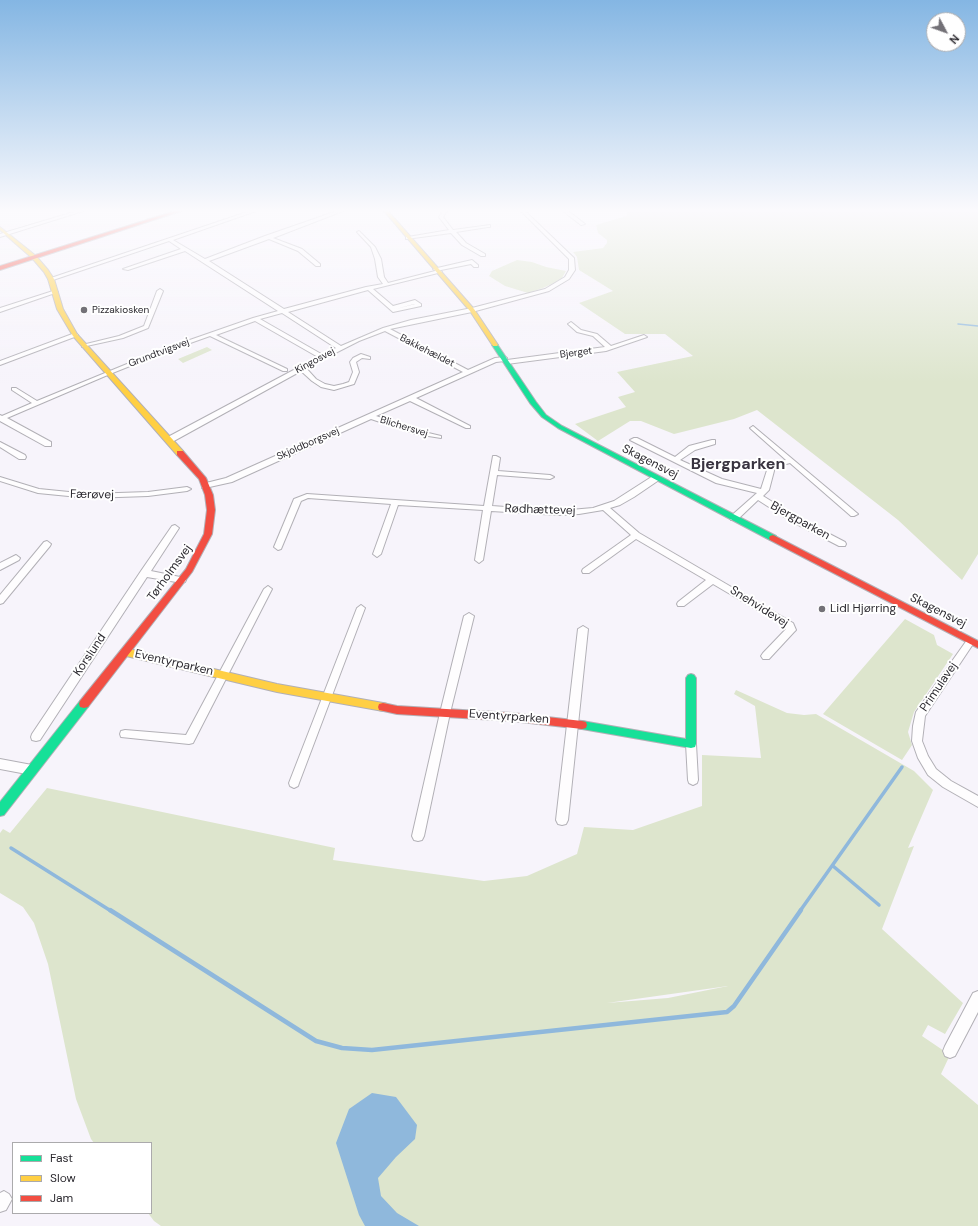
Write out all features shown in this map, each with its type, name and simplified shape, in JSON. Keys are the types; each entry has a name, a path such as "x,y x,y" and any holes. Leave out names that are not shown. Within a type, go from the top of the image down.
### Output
{"street":[{"name":"Tørholmsvej","path":"0,811 182,580 201,552 208,534 210,510 209,495 193,467 75,335 60,309 51,279 43,268"},
{"path":"51,279 83,268"},
{"path":"126,270 131,268"},
{"path":"218,268 340,348"},
{"path":"380,268 381,277 386,284"},
{"name":"Grundtvigsvej","path":"1,418 108,373 210,334 283,311 446,268"},
{"name":"Kingosvej","path":"169,440 340,348 385,329 472,310 547,290 564,280 572,268"},
{"name":"Skagensvej","path":"438,270 472,310 506,360 523,390 544,416 572,434 974,644"},
{"path":"368,288 392,308"},
{"path":"84,346 121,337 146,327 160,291"},
{"path":"0,310 55,292"},
{"path":"255,319 322,357"},
{"path":"571,324 579,331 595,335 610,348"},
{"name":"Bakkehældet","path":"385,329 468,372"},
{"path":"210,334 285,370"},
{"path":"0,363 75,335"},
{"name":"Bjerget","path":"506,360 610,348 644,337"},
{"path":"302,368 314,380 323,386 334,388 352,383 356,372 353,362 354,359 361,356 368,358"},
{"name":"Skjoldborgsvej","path":"205,486 230,480 495,360 506,360"},
{"path":"14,388 36,403"},
{"path":"410,398 468,427"},
{"name":"Blichersvej","path":"370,416 418,433 439,438"},
{"path":"1,418 48,444"},
{"path":"753,428 854,514"},
{"name":"Bjergparken","path":"634,440 719,481 761,495 792,518 842,544"},
{"path":"675,460 692,448 712,442"},
{"path":"0,444 22,457"},
{"name":"Rødhættevej","path":"479,560 496,458"},
{"name":"Bjergparken","path":"734,518 761,495 772,466 790,461"},
{"path":"494,473 550,477"},
{"name":"Rødhættevej","path":"278,547 298,499 307,496 559,513 579,512 605,507 631,495 656,478"},
{"path":"0,487 4,481"},
{"name":"Færøvej","path":"4,481 38,491 89,496 134,495 187,489"},
{"path":"377,554 395,502"},
{"name":"Snehvidevej","path":"605,507 636,535 790,625 791,630 766,656"},
{"name":"Korslund","path":"36,737 175,528"},
{"path":"586,571 636,535"},
{"path":"0,601 47,544"},
{"path":"0,567 16,558"},
{"path":"144,573 182,580"},
{"path":"681,604 713,579"},
{"name":"Eventyrparken","path":"124,734 188,740 268,589"},
{"path":"294,783 361,608"},
{"path":"418,836 445,713 470,616"},
{"path":"562,820 583,629"},
{"name":"Primulavej","path":"974,644 920,715 917,741 923,758 932,772 947,784 978,802"},
{"name":"Eventyrparken","path":"125,652 223,674 276,688 397,710 512,716 572,723 691,744"},
{"path":"691,678 691,744 693,780"},
{"path":"0,764 32,770"},
{"path":"950,1051 978,998"}],"green space":[{"path":"498,268 552,268 566,271 562,278 554,283 528,293 505,286 489,276 492,271"},
{"path":"579,268 978,268 978,554 962,580 898,520 757,410 734,419 674,434 641,421 630,421 598,441 575,424 626,407 618,397 635,392 617,372 693,356 665,334 625,334 579,303 613,291 579,270"},
{"path":"207,347 212,350 183,363 178,359"},
{"path":"905,619 934,635 937,645 953,654 914,712 908,732 912,745 902,760 823,714"},
{"path":"736,690 787,713 804,715 816,714 914,771 933,790 908,848 914,846 882,929 963,1003 945,1034 928,1025 922,1036 950,1055 941,1074 978,1105 978,1226 161,1226 154,1221 149,1214 152,1214 152,1142 93,1142 91,1139 76,1099 48,964 34,923 23,907 0,893 0,833 3,829 10,833 47,788 335,848 333,860 484,881 527,876 577,854 584,827 633,830 702,806 702,755 761,758 755,706 734,694","holes":["728,986 668,998 607,1003"]}],"water":[{"path":"372,1093 396,1097 417,1125 415,1139 396,1157 378,1178 381,1196 397,1213 419,1226 365,1226 359,1215 336,1143 349,1109"}],"waterway":[{"path":"958,324 978,326"},
{"path":"800,911 902,767"},
{"path":"11,848 111,911"},
{"path":"833,866 879,905"},
{"path":"110,910 316,1041 342,1048 372,1050 727,1012 734,1006 801,910"}],"traffic: fast":[{"path":"495,345 533,403 544,416 560,427 773,538"},
{"path":"582,725 691,744 691,678"},
{"path":"0,811 84,704"}],"traffic: slow":[{"path":"44,268 51,279 60,309 75,335 180,453"},
{"path":"436,268 472,310 495,345"},
{"path":"125,652 277,688 383,707"}],"traffic: jam":[{"path":"84,704 189,570 208,534 211,510 209,495 202,478 180,453"},
{"path":"773,538 978,645"},
{"path":"383,707 397,710 512,717 582,725"}],"place":[{"name":"Pizzakiosken","path":"84,310"},
{"name":"Lidl Hjørring","path":"822,609"}],"district":[{"name":"Bjergparken","path":"738,465"}]}
